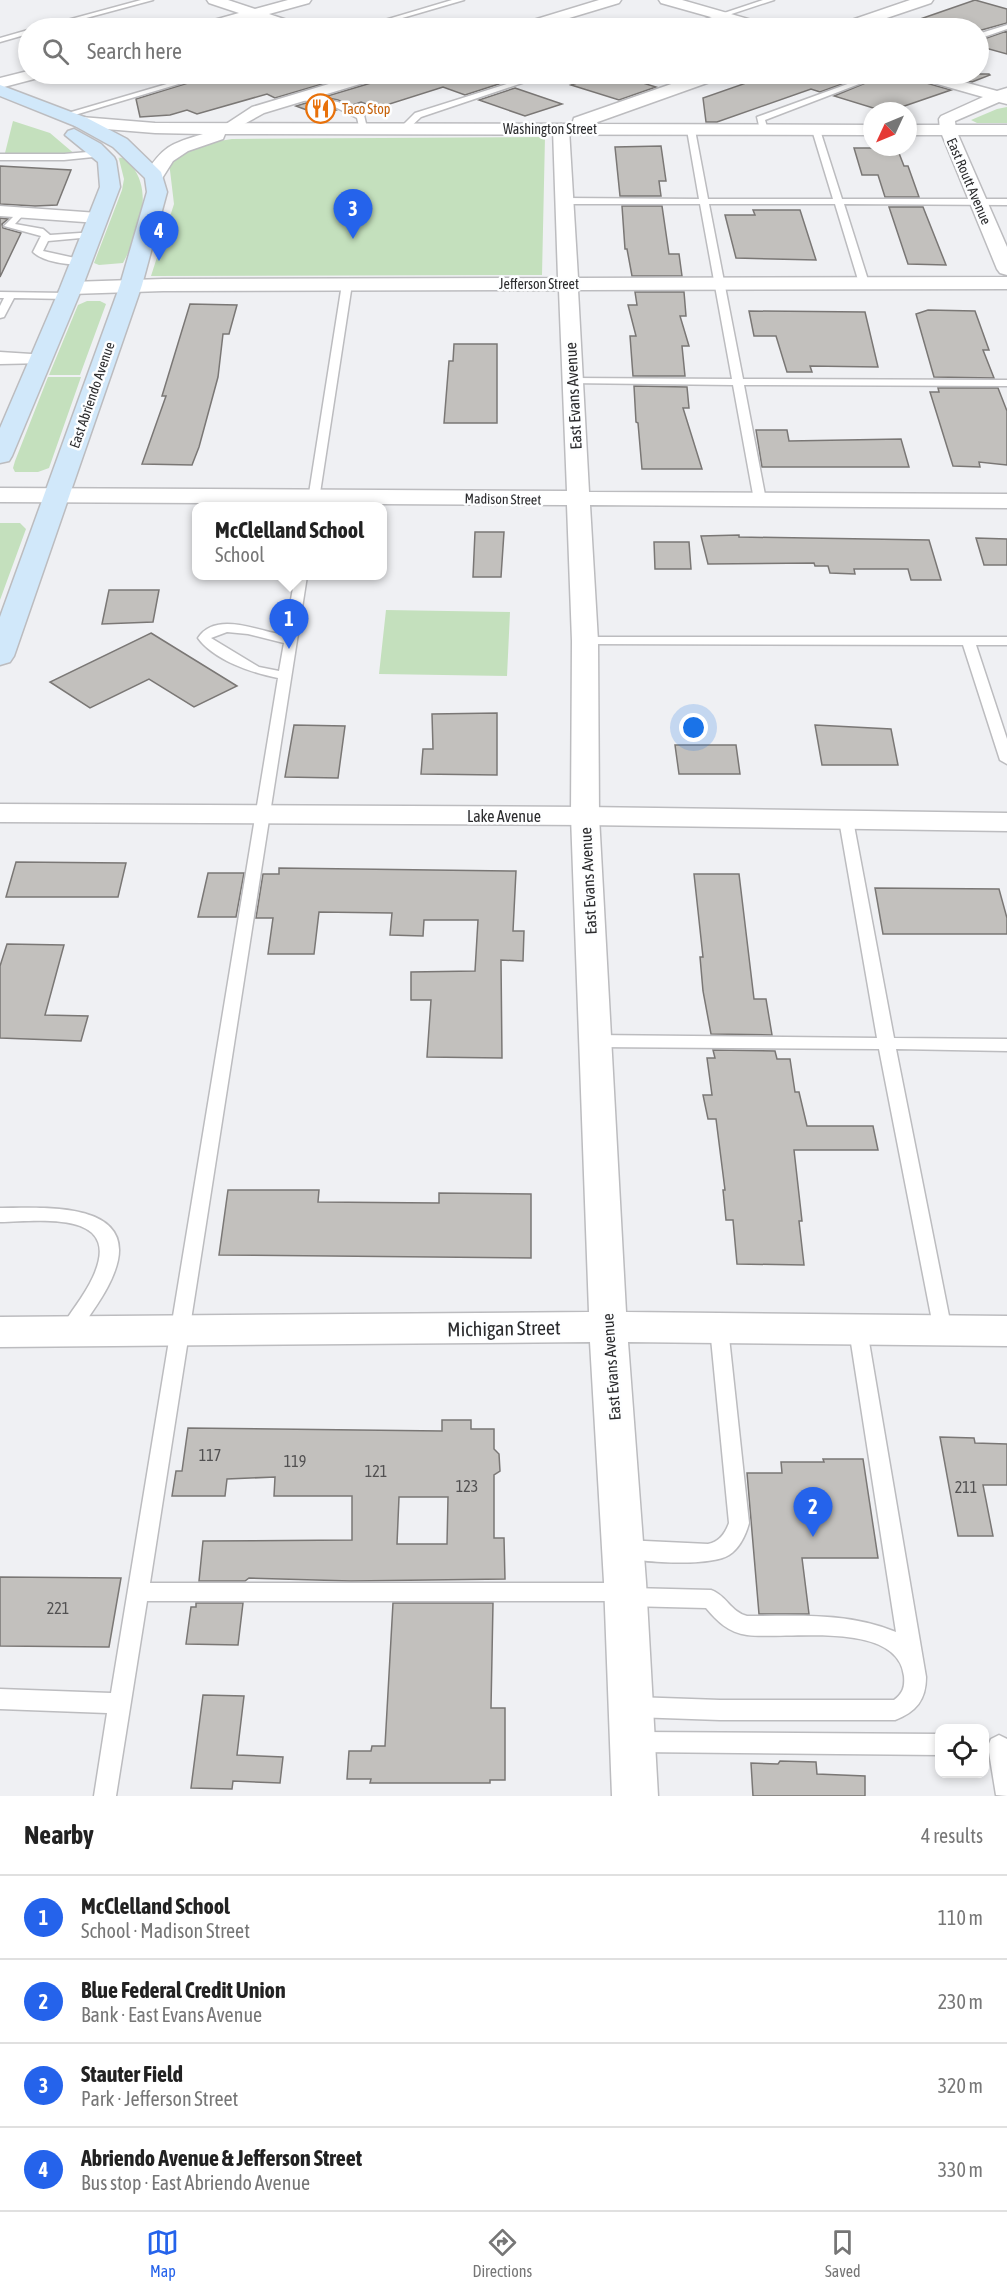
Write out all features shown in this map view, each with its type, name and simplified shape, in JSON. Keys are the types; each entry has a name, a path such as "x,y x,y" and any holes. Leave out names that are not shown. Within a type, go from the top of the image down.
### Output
{"main road":[{"path":"0,90 73,118 120,143 154,176"},
{"path":"0,102 65,129 97,151 107,161 110,186 69,292 12,416 0,456"},
{"name":"East Abriendo Avenue","path":"0,656 152,220 157,192 154,176"}],"street":[{"path":"214,0 266,18"},
{"path":"239,18 304,0"},
{"path":"555,18 614,0"},
{"path":"666,0 728,18"},
{"path":"872,18 925,0"},
{"path":"0,83 18,78"},
{"path":"154,176 166,157 181,147 213,137 258,110 344,84"},
{"path":"561,129 687,84"},
{"path":"958,84 1004,96"},
{"name":"East Routt Avenue","path":"1004,96 947,119 948,130 1007,269"},
{"path":"73,118 119,126 228,128"},
{"path":"97,151 120,143 228,128"},
{"name":"Washington Street","path":"228,128 863,130"},
{"name":"East Evans Avenue","path":"561,129 585,640 585,816 595,1041 608,1327 626,1594 636,1796"},
{"path":"917,130 1007,130"},
{"path":"0,212 20,213 95,226"},
{"name":"Jefferson Street","path":"69,292 131,285 1007,283"},
{"path":"0,358 40,359"},
{"name":"Madison Street","path":"0,495 313,502 1007,501"},
{"name":"Lake Avenue","path":"0,813 585,816 1007,822"},
{"name":"Michigan Street","path":"0,1332 608,1327 1007,1331"}],"lane":[{"path":"80,18 149,0"},
{"path":"397,18 460,0"},
{"path":"715,18 770,0"},
{"path":"989,33 1007,27"},
{"path":"0,40 18,35"},
{"path":"73,118 177,84"},
{"path":"402,129 418,115 514,84"},
{"path":"764,130 760,119 854,84"},
{"path":"302,97 349,110 361,117 363,128"},
{"path":"692,130 760,500"},
{"path":"816,130 864,283"},
{"path":"0,157 64,157 97,151"},
{"path":"564,201 1007,202"},
{"path":"20,213 9,226 40,231 46,235 38,252 43,256 81,262"},
{"path":"45,238 95,226"},
{"path":"313,502 347,285"},
{"path":"0,315 5,295 69,292"},
{"path":"572,381 1007,383"},
{"path":"105,1796 300,580"},
{"path":"286,676 255,670 209,644 204,638 215,630 232,627 271,638 291,640"},
{"path":"585,640 1007,642"},
{"path":"968,641 1007,760"},
{"path":"846,820 887,1046 944,1331"},
{"path":"595,1041 887,1046 1007,1045"},
{"path":"0,1215 78,1218 97,1226 107,1238 109,1259 96,1287 68,1332"},
{"path":"623,1549 702,1553 719,1551 737,1533 740,1523 719,1328"},
{"path":"631,1707 720,1710 895,1710 904,1708 914,1692 914,1675 858,1330"},
{"path":"138,1592 626,1594 711,1599 727,1618 736,1624 856,1628 888,1639 905,1651 911,1663"},
{"path":"0,1698 120,1703"},
{"path":"633,1742 935,1746"},
{"path":"997,1746 1007,1795"}],"green space":[{"path":"1007,107 1007,123 977,123 971,120 997,109"},
{"path":"13,121 50,133 77,156 4,157"},
{"path":"545,137 542,275 151,276 174,204 169,162 200,144 232,139"},
{"path":"118,158 127,160 139,177 143,202 141,214 134,240 123,263 99,265 94,263 122,190 124,179"},
{"path":"87,301 100,301 106,304 80,375 49,375 78,305"},
{"path":"48,377 81,377 49,468 38,472 15,472 13,468 15,461"},
{"path":"0,523 20,523 26,529 0,600"},
{"path":"386,610 510,612 507,676 379,674"}],"building":[{"path":"975,0 1007,9 1007,23 989,28 989,18 923,18"},
{"path":"1007,31 1007,54 989,49 989,37"},
{"path":"185,84 322,84 275,98 267,94 197,114 187,110 170,115 140,117 136,99"},
{"path":"367,84 499,84 465,95 443,87 377,108 361,102 350,106 324,97"},
{"path":"646,84 656,87 619,100 571,85"},
{"path":"743,84 842,84 820,92 811,89 717,122 706,122 703,98"},
{"path":"863,84 930,84 951,90 916,102 863,102 863,105 834,96"},
{"path":"515,88 562,104 525,116 479,100"},
{"path":"306,103 336,110 320,115 296,106"},
{"path":"661,146 666,181 659,181 661,196 620,196 615,147"},
{"path":"854,148 863,148 863,156 900,156 904,166 908,166 919,197 885,197 878,175 862,175"},
{"path":"0,166 71,170 57,205 35,206 0,204"},
{"path":"622,206 662,206 669,254 679,254 682,276 632,276 627,249 625,249"},
{"path":"889,207 923,207 946,265 908,264"},
{"path":"753,210 800,210 816,260 736,258 725,215 755,215"},
{"path":"0,218 8,219 2,224 3,228 21,233 0,277"},
{"path":"635,292 684,292 686,316 680,316 689,346 682,346 685,376 633,376 630,336 636,336 628,305 637,305"},
{"path":"190,304 237,305 229,334 223,334 218,377 199,447 192,465 142,464 166,396 162,396"},
{"path":"928,310 975,311 989,350 983,350 994,378 934,377 916,314"},
{"path":"749,311 865,312 878,367 810,366 812,372 787,372 776,336 754,336"},
{"path":"454,344 497,344 497,423 444,423 449,361 453,361"},
{"path":"634,386 687,387 689,408 683,408 702,469 642,469"},
{"path":"938,388 998,388 1007,411 1007,465 979,462 980,467 953,466 930,392 939,392"},
{"path":"756,430 787,430 789,441 901,439 909,467 762,467"},
{"path":"475,532 504,532 501,577 473,577"},
{"path":"739,535 739,537 929,540 941,580 911,580 908,569 854,569 855,574 830,573 828,566 815,566 814,563 708,564 701,536"},
{"path":"976,538 1007,539 1007,565 984,565"},
{"path":"654,542 689,542 691,569 655,569"},
{"path":"109,590 159,590 153,622 102,624"},
{"path":"151,633 237,686 194,707 149,679 90,708 50,682"},
{"path":"497,713 497,775 421,774 423,749 433,749 432,714"},
{"path":"294,725 345,726 338,778 285,777"},
{"path":"815,725 891,729 898,765 822,765"},
{"path":"675,745 736,745 740,774 679,774"},
{"path":"16,862 126,863 118,897 6,897"},
{"path":"279,868 516,871 513,931 524,931 523,961 501,960 502,1058 427,1057 431,1000 411,1000 411,972 475,971 478,920 424,920 423,936 390,935 392,913 319,912 314,954 268,954 273,918 256,918 263,874 279,874"},
{"path":"208,873 244,873 236,917 198,917"},
{"path":"694,874 739,874 754,999 766,999 772,1035 711,1034 703,991 700,957 703,957"},
{"path":"875,888 999,889 1007,918 1007,934 883,934"},
{"path":"7,944 64,945 45,1015 88,1016 81,1041 0,1038 0,966"},
{"path":"713,1050 775,1051 777,1059 790,1059 795,1092 799,1092 807,1126 873,1126 878,1150 794,1150 802,1221 799,1221 804,1265 737,1264 733,1220 726,1220 723,1190 725,1190 716,1119 708,1119 703,1095 712,1095 707,1058 715,1058"},
{"path":"228,1190 319,1190 318,1202 439,1203 439,1193 531,1194 531,1258 219,1255"},
{"path":"442,1420 471,1420 471,1429 494,1429 494,1449 499,1454 500,1471 494,1475 494,1538 504,1538 505,1579 351,1581 249,1578 245,1581 199,1581 203,1541 352,1540 352,1496 274,1496 275,1477 227,1479 225,1496 172,1496 176,1471 182,1471 188,1428 442,1431","holes":["399,1497 448,1497 447,1544 397,1544"]},
{"path":"940,1437 974,1438 975,1443 1007,1444 1007,1485 983,1485 993,1536 958,1536"},
{"path":"823,1459 863,1459 878,1558 802,1558 809,1614 759,1614 747,1473 782,1473 781,1462 824,1462"},
{"path":"0,1577 121,1578 109,1647 0,1646"},
{"path":"196,1603 243,1603 238,1645 186,1644 191,1607 196,1607"},
{"path":"393,1603 493,1603 491,1708 505,1708 505,1780 490,1780 490,1783 370,1783 371,1779 347,1779 349,1751 371,1751 372,1746 385,1746"},
{"path":"203,1695 244,1696 237,1755 283,1757 280,1783 233,1781 232,1789 191,1788"},
{"path":"780,1761 816,1762 817,1774 865,1776 865,1796 753,1796 751,1763 778,1764"}],"place":[{"name":"Taco Stop","path":"321,109"},
{"name":"Stauter Field","path":"353,239"},
{"name":"Abriendo Avenue & Jefferson Street","path":"159,261"},
{"name":"McClelland School","path":"289,649"},
{"name":"Blue Federal Credit Union","path":"813,1537"}]}
